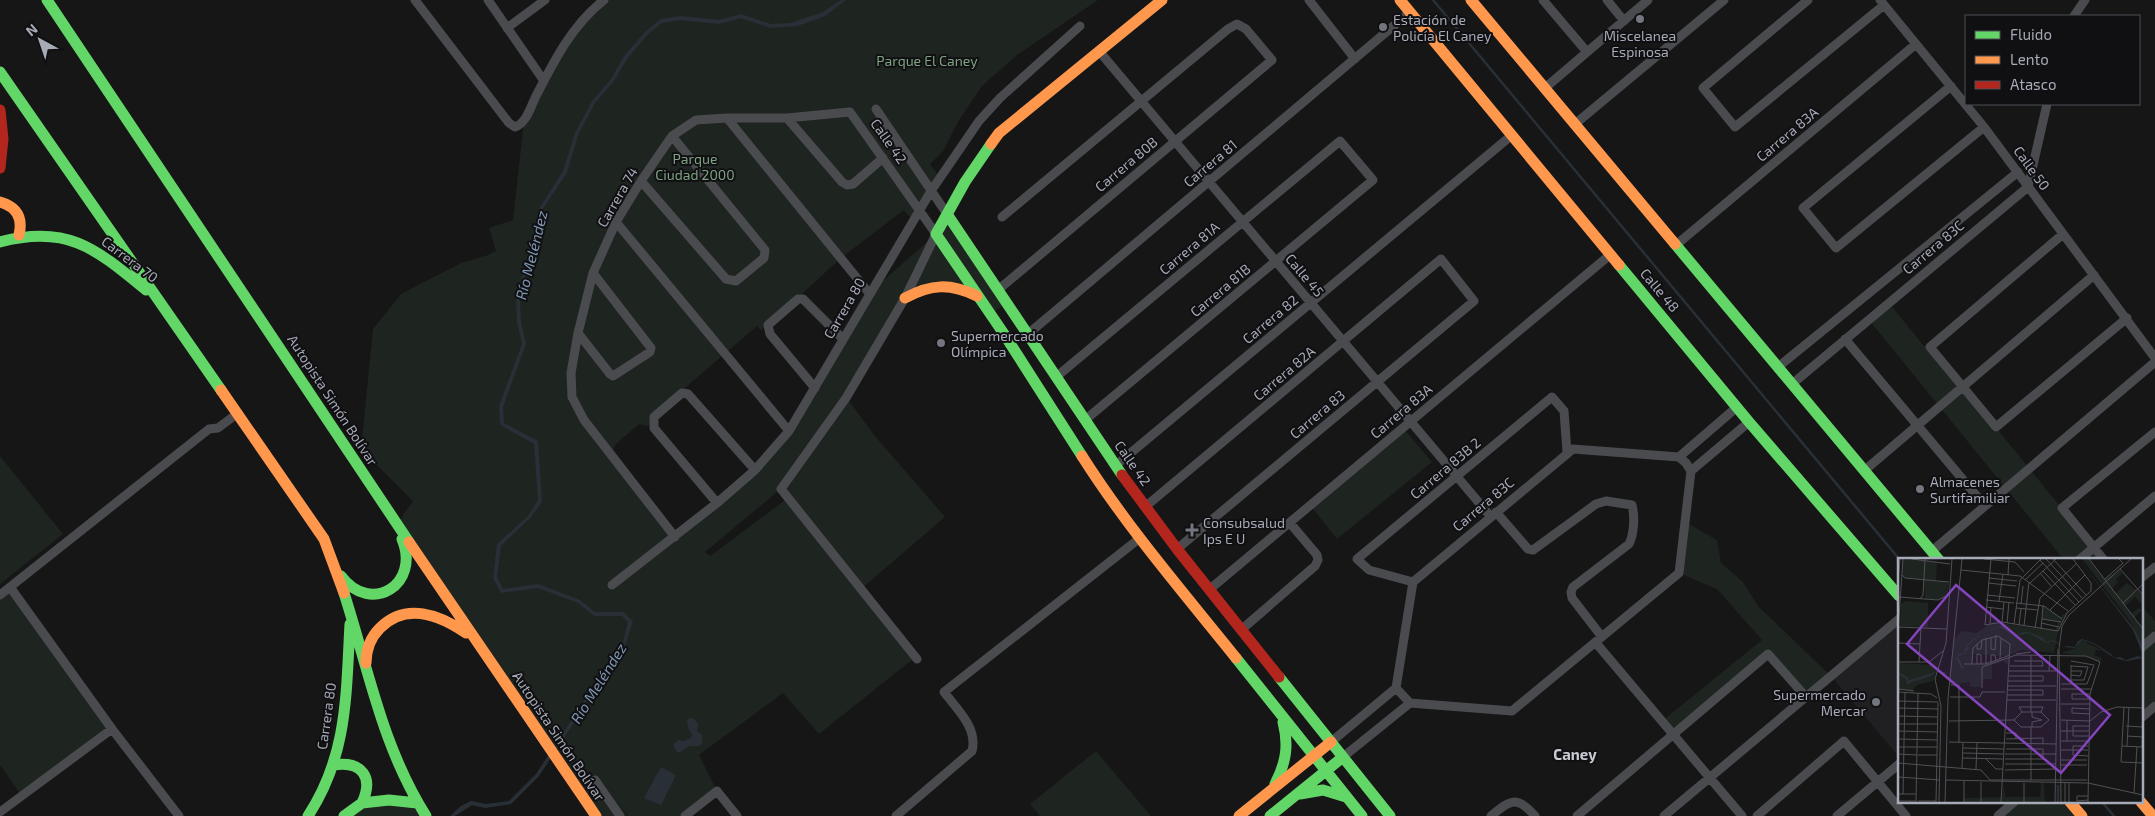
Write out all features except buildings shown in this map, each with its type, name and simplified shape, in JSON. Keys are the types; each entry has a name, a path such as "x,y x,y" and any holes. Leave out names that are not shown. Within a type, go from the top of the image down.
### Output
{"main road":[{"name":"Autopista Simón Bolívar","path":"47,0 397,524 596,816"},
{"path":"936,234 978,158 999,133 1162,0"},
{"name":"Calle 48","path":"1400,0 1737,407 1898,595"},
{"path":"1476,2 1545,88 1935,556"},
{"path":"0,72 324,539 342,584 368,679 386,735 405,781 425,815"},
{"path":"0,110 3,152 0,168"},
{"path":"0,202 13,207 18,213 21,228 19,235"},
{"name":"Calle 42","path":"947,214 1116,466 1146,507 1177,549 1390,816"},
{"name":"Calle 42","path":"936,234 1094,476 1140,538 1362,816"},
{"name":"Carrera 70","path":"0,242 19,235 46,235 84,245 114,262 154,296"},
{"path":"905,298 922,288 942,284 961,288 978,297"},
{"path":"329,551 343,580 351,588 368,595 386,592 400,582 405,572 407,561 397,524"},
{"path":"368,679 366,657 369,645 383,624 397,616 416,612 434,614 455,624 476,641"},
{"name":"Carrera 80","path":"308,816 326,788 334,765 346,695 351,614"},
{"path":"1265,795 1276,783 1283,769 1287,754 1287,738 1283,722 1276,708"},
{"path":"1239,816 1331,742"},
{"path":"1270,816 1343,758"},
{"path":"334,765 350,764 358,767 364,773 368,788 362,803"},
{"path":"1294,798 1302,793 1320,789 1347,797"},
{"path":"344,816 362,803 389,800 417,803"},
{"path":"2142,803 2153,816"},
{"path":"2072,804 2082,816"}],"street":[{"path":"415,0 507,121 515,127 519,126 524,120 573,31 604,0"},
{"path":"488,0 544,81"},
{"path":"507,28 545,0"},
{"path":"1309,0 1355,59"},
{"path":"1543,0 1587,52"},
{"path":"1607,0 1624,21"},
{"path":"1545,88 1648,0"},
{"path":"1808,0 1703,88 1735,127 1882,3"},
{"path":"2075,15 2085,0"},
{"path":"1575,124 1717,2"},
{"name":"Calle 50","path":"1882,3 1965,103"},
{"name":"Carrera 81","path":"1028,334 1410,12"},
{"name":"Carrera 80B","path":"998,290 1272,60 1246,29 1237,24 1228,29 1141,101"},
{"name":"Carrera 80","path":"612,585 675,537 755,470 789,431 931,191 980,121 995,104 1080,26"},
{"name":"Carrera 83A","path":"1676,245 1916,44"},
{"name":"Calle 45","path":"1099,51 1456,476 1528,549 1533,550 1596,504 1606,501 1632,505 1634,511 1632,538 1629,544 1570,592 1599,640"},
{"path":"1951,86 1802,208 1836,248 1984,127"},
{"path":"1002,217 1141,101"},
{"name":"Calle 50","path":"1966,105 2155,358"},
{"path":"2028,187 2047,105"},
{"name":"Calle 42","path":"876,109 947,214"},
{"name":"Calle 42","path":"850,112 936,234"},
{"name":"Carrera 74","path":"675,537 584,420 572,397 571,373 592,273 616,222 641,181 672,136 696,120 787,118 850,112"},
{"path":"727,118 869,294"},
{"path":"787,118 842,182 847,185 853,184 883,158"},
{"name":"Carrera 82","path":"1116,466 1512,134"},
{"path":"641,181 726,279 736,281 764,258 765,250 672,136"},
{"name":"Carrera 81B","path":"1085,420 1373,180 1340,141"},
{"name":"Carrera 81A","path":"1056,377 1340,141"},
{"name":"Carrera 83C","path":"1778,368 2018,172"},
{"name":"Carrera 83C","path":"1792,384 2028,187"},
{"path":"616,222 789,431"},
{"path":"917,659 781,489 846,398 905,298 936,234"},
{"path":"2063,234 1930,348 1996,427 2126,318"},
{"name":"Carrera 83A","path":"1210,589 1611,254"},
{"name":"Carrera 82A","path":"1146,507 1441,260 1474,301"},
{"path":"578,333 613,376 650,352 651,348 592,273"},
{"path":"1864,470 2094,275"},
{"path":"815,388 768,330 768,325 798,299 803,299 843,339"},
{"name":"Carrera 83","path":"1177,549 1474,301"},
{"path":"1845,339 1985,506"},
{"path":"1935,556 1985,506 2155,362"},
{"path":"717,503 654,428 652,422 654,417 682,393 688,394 755,470"},
{"name":"Carrera 83B 2","path":"1413,582 1369,570 1357,559 1552,397 1564,411 1568,452"},
{"path":"1678,457 1737,407"},
{"path":"0,595 209,429 218,428 238,413"},
{"path":"1692,471 1750,422"},
{"path":"2102,558 2062,508 2155,432"},
{"path":"1396,688 1410,703 1512,711 1679,573 1692,471 1686,462 1678,457 1579,448 1568,452"},
{"name":"Carrera 83C","path":"1413,582 1568,452"},
{"path":"2082,558 2155,496"},
{"path":"1241,630 1311,571 1318,560 1314,549 1290,523"},
{"path":"896,816 972,750 974,742 972,731 944,692 1140,538"},
{"path":"2142,577 2155,567"},
{"path":"1331,742 1396,688 1413,582"},
{"path":"10,586 112,729 179,816"},
{"path":"1664,816 1898,620"},
{"path":"2142,647 2155,636"},
{"path":"1599,640 1673,735 1742,816"},
{"path":"1577,816 1768,654 1806,697"},
{"path":"1343,758 1410,703"},
{"path":"2142,717 2155,706"},
{"path":"0,812 112,729"},
{"path":"1757,816 1844,741 1906,816"},
{"path":"1837,816 1898,765"},
{"path":"595,780 620,816"},
{"path":"685,816 717,791 737,816"},
{"path":"1491,816 1510,802 1517,801 1523,803 1535,816"},
{"path":"1998,816 2012,804"}],"shaded area":[{"name":"Supermercado Mercar","path":"1898,620 1898,756 1831,676"}],"green space":[{"name":"Parque Ciudad 2000","path":"604,0 1098,0 1017,55 982,86 959,120 943,151 930,164 940,178 914,222 904,210 841,258 768,325 761,330 757,326 686,387 648,426 639,424 615,445 611,455 675,537 717,503 789,431 869,293 936,234 947,214 1007,303 990,314 961,288 905,298 846,397 875,436 945,517 861,589 781,489 705,552 710,556 785,500 913,659 819,734 783,693 699,755 716,789 682,816 628,816 616,800 627,816 596,816 397,524 413,501 361,449 373,329 401,294 461,263 496,251 489,228 513,220 524,120 567,40"},
{"path":"1889,303 1924,346 1930,347 2102,558 2062,558 1869,320"},
{"path":"1403,428 1432,462 1337,539 1310,505"},
{"path":"0,456 63,534 0,584"},
{"path":"1685,522 1717,540 1721,563 1742,581 1758,606 1831,676 1806,697 1768,654 1673,735 1662,721 1762,640 1717,589 1679,573"},
{"path":"10,587 112,729 22,796 0,765 0,595"},
{"path":"2142,606 2155,621 2155,706 2142,717"},
{"path":"1096,751 1151,816 1040,816 1030,804"},
{"path":"362,803 417,803 426,816 344,816"},
{"path":"2012,804 2072,804 2082,816 1998,816"}],"water":[{"name":"Río Meléndez","path":"841,0 846,0 825,16 798,26 771,28 741,18 719,24 681,20 662,23 648,34 627,59 614,81 595,103 578,135 567,173 542,210 520,300 521,322 526,344 503,407 504,423 538,441 542,502 530,518 501,546 497,577 503,589 538,584 580,600 595,612 623,612 633,621 626,643 539,776 511,804 485,808 472,805 455,816 450,816 461,806 471,801 486,804 509,801 536,774 623,642 628,622 622,616 594,616 578,603 538,588 501,593 493,578 497,544 528,516 538,500 534,444 500,425 499,406 522,344 517,322 516,300 539,209 563,171 575,133 592,101 611,79 624,56 645,32 661,19 681,16 719,20 741,14 771,24 790,23 823,12"},
{"path":"693,718 698,724 697,731 702,735 702,743 699,746 689,746 681,752 677,752 673,745 678,740 684,741 691,738 692,734 688,728 687,719"},
{"path":"661,767 676,775 661,805 644,798"}],"waterway":[{"path":"1433,0 1898,558"},
{"path":"2104,804 2114,816"}],"traffic: fast":[{"path":"47,0 409,542"},
{"path":"0,72 221,390"},
{"path":"991,144 965,182 936,234 1004,334 1082,456"},
{"path":"947,214 1122,475"},
{"path":"0,242 24,237 44,236 63,238 96,252 146,290"},
{"path":"1675,244 1937,558"},
{"path":"1619,265 1749,422 1898,595"},
{"path":"341,576 353,588 366,593 378,594 390,589 399,581 405,569 406,555 402,539"},
{"path":"344,593 387,735 398,763 426,816"},
{"path":"308,816 321,793 338,747 346,699 350,624"},
{"path":"1236,658 1362,816"},
{"path":"1279,677 1390,816"},
{"path":"1275,784 1282,769 1285,754 1286,738 1283,722"},
{"path":"1270,816 1343,757"},
{"path":"334,765 344,764 352,766 358,768 363,773 367,786 362,803"},
{"path":"1300,794 1323,790 1346,797"},
{"path":"344,816 362,803 389,800 417,803"}],"traffic: slow":[{"path":"991,144 999,133 1162,0"},
{"path":"1400,0 1619,265"},
{"path":"1471,0 1675,244"},
{"path":"0,202 15,210 20,223 19,235"},
{"path":"905,298 923,290 941,287 958,289 977,296"},
{"path":"221,390 324,539 344,593"},
{"path":"1082,456 1137,534 1236,658"},
{"path":"409,542 596,816"},
{"path":"366,663 367,653 374,635 390,620 401,615 412,613 434,617 466,633"},
{"path":"1239,816 1331,742"},
{"path":"2142,803 2153,816"},
{"path":"2072,804 2082,816"}],"traffic: jam":[{"path":"0,110 3,139 0,168"},
{"path":"1122,475 1177,549 1279,677"}],"place":[{"name":"Miscelanea Espinosa","path":"1640,19"},
{"name":"Estación de Policía El Caney","path":"1383,27"},
{"name":"Supermercado Olímpica","path":"941,343"},
{"name":"Almacenes Surtifamiliar","path":"1920,489"},
{"name":"Consubsalud Ips E U","path":"1192,530"},
{"name":"Supermercado Mercar","path":"1876,702"}],"district":[{"name":"Caney","path":"1575,754"}],"park label":[{"name":"Parque El Caney","path":"927,60"}]}
